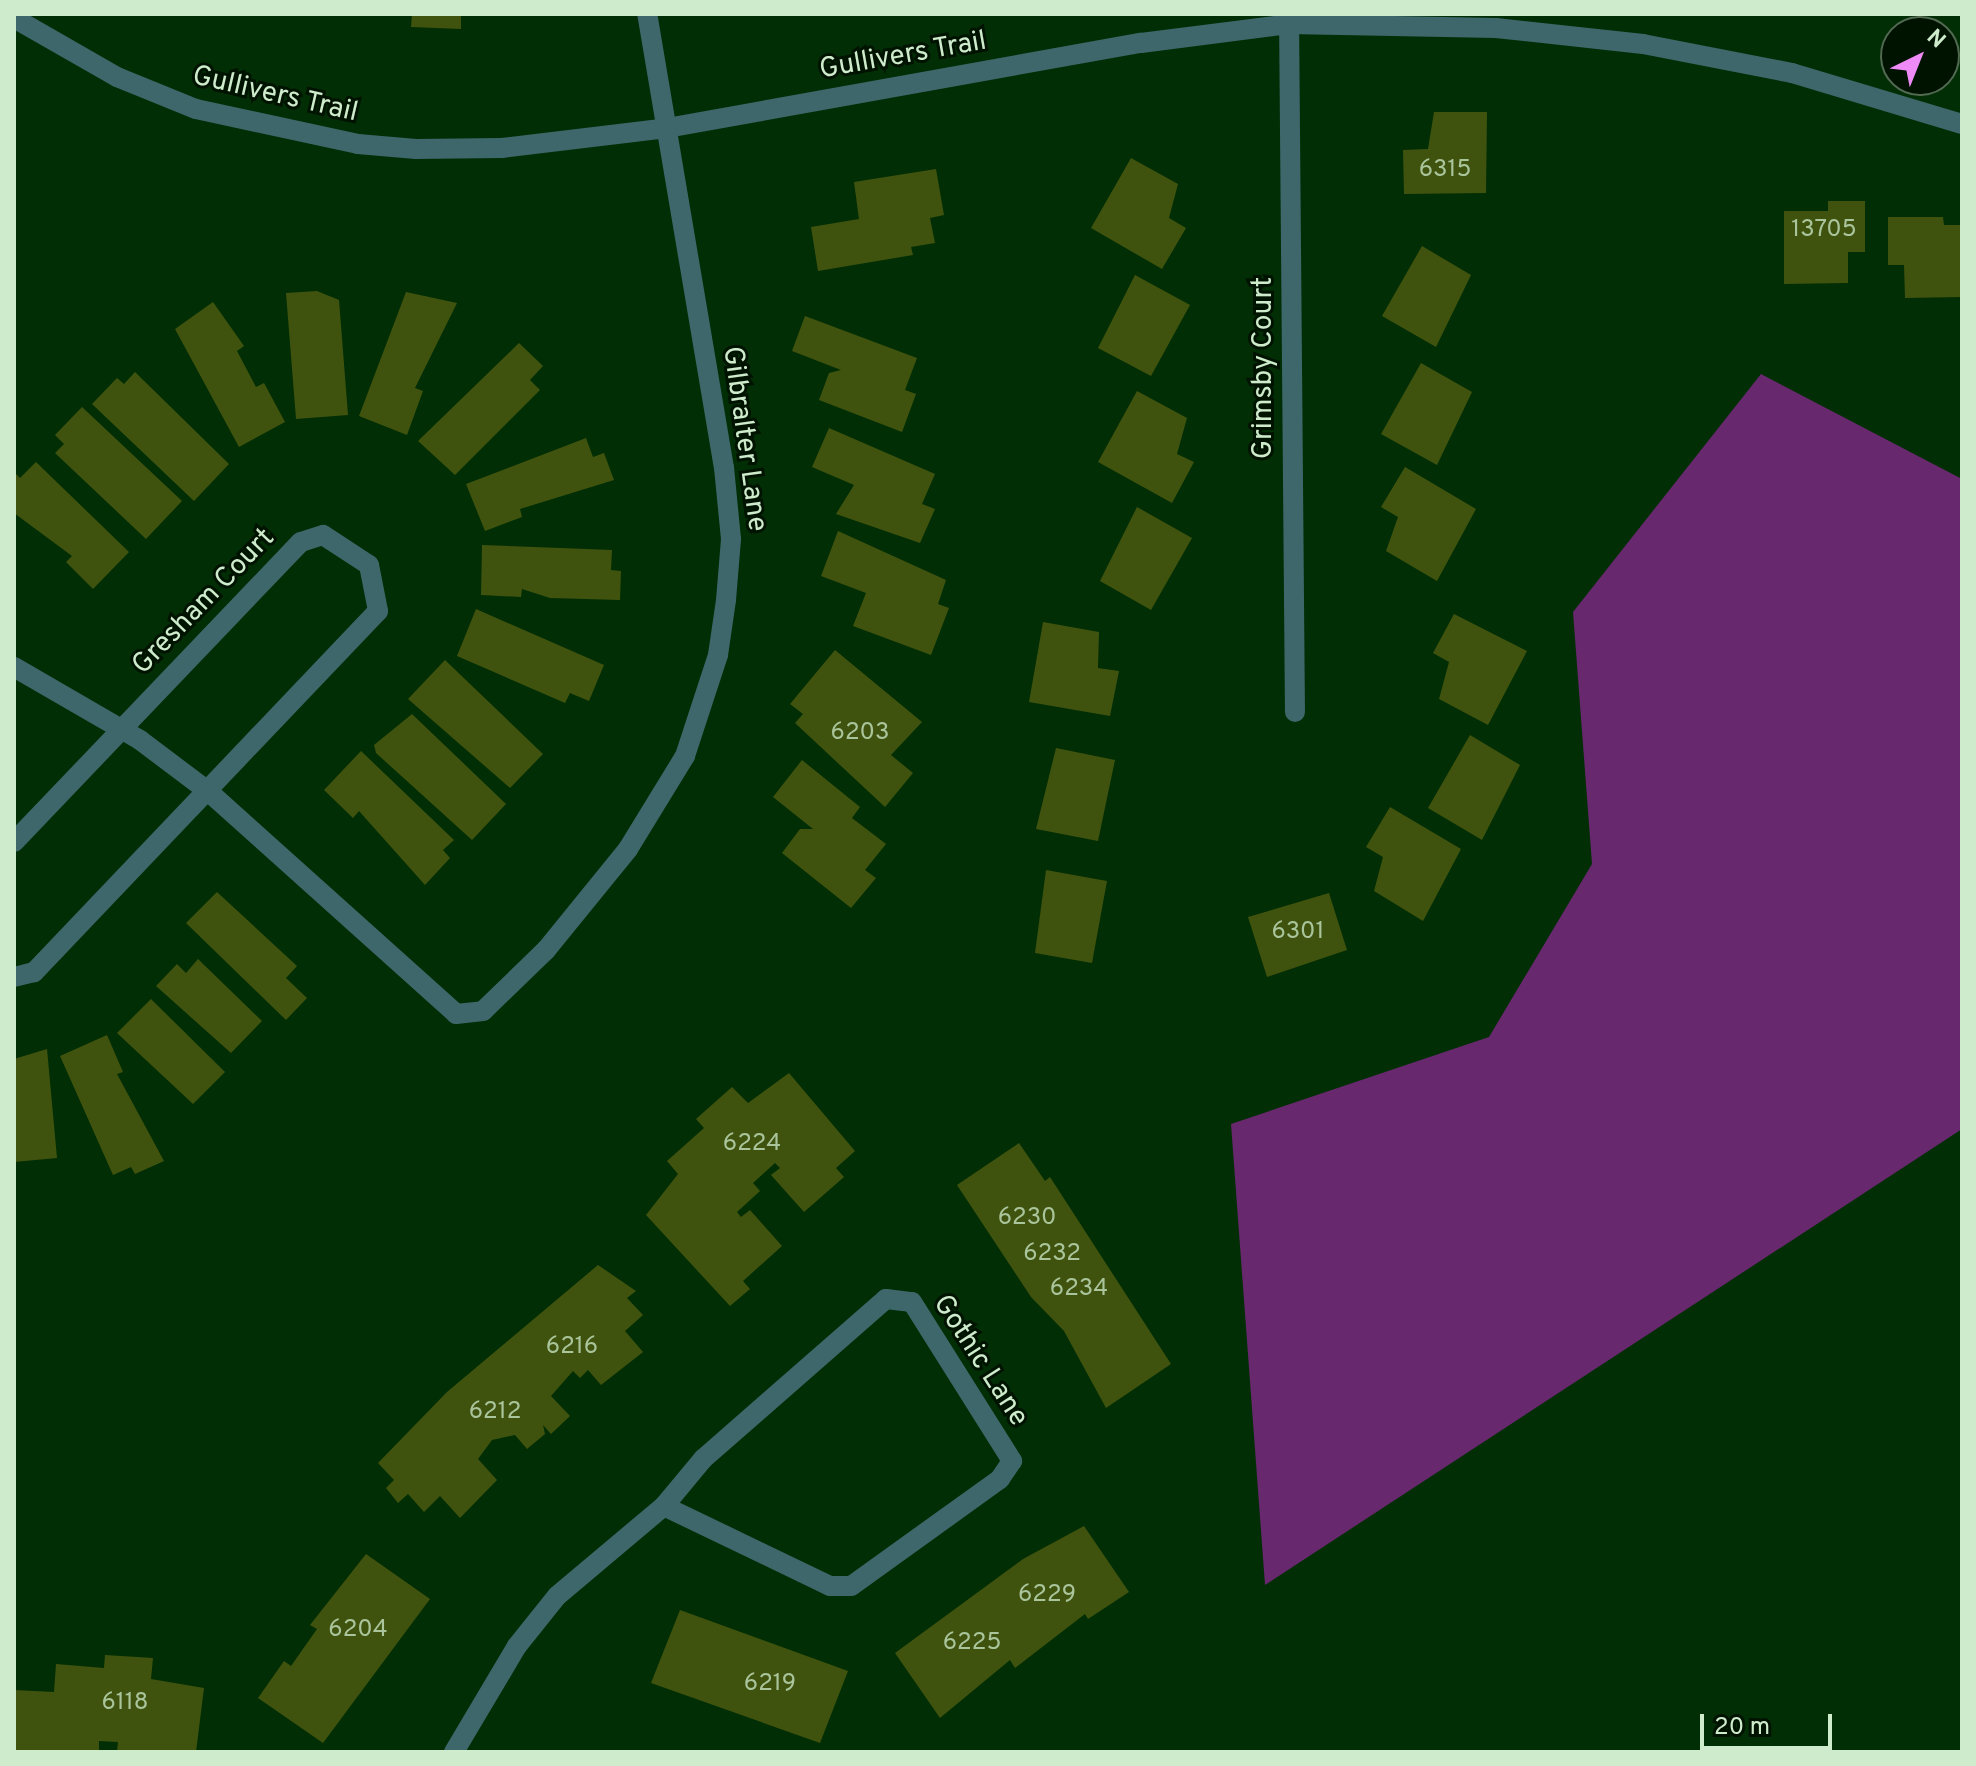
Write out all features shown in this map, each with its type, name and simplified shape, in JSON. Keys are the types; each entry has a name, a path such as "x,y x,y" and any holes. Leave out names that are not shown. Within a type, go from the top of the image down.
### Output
{"street":[{"name":"Gilbralter Lane","path":"209,792 456,1014 477,1014 546,950 662,800 685,756 718,655 731,539 647,14"},
{"name":"Gullivers Trail","path":"14,18 117,77 196,109 358,144 502,148 667,128 1289,19 1496,28 1643,44 1792,73 1962,124"},
{"name":"Grimsby Court","path":"1289,19 1295,712"},
{"name":"Gresham Court","path":"14,842 301,542 323,535 345,543 369,565 378,611 209,792 34,972 14,977"},
{"path":"14,667 122,729 209,792"},
{"name":"Gothic Lane","path":"454,1752 517,1646 557,1596 664,1506 703,1459 886,1299 912,1302 1012,1461 1000,1479 851,1586 830,1586 664,1506"}],"shaded area":[{"path":"1761,374 1962,479 1962,1129 1265,1585 1231,1124 1489,1037 1592,864 1573,612"}],"building":[{"path":"412,14 461,14 461,29 411,27"},
{"path":"1434,112 1487,112 1486,193 1404,194 1403,150 1428,149"},
{"path":"1131,158 1178,184 1169,218 1186,228 1162,269 1091,228"},
{"path":"936,169 944,215 930,218 935,243 911,247 913,255 818,271 811,227 859,219 854,182"},
{"path":"1828,201 1865,201 1865,252 1848,252 1848,283 1784,284 1784,211 1828,211"},
{"path":"1888,217 1943,217 1944,225 1962,225 1962,297 1905,298 1904,265 1888,265"},
{"path":"1422,246 1471,275 1436,347 1382,316"},
{"path":"1135,275 1190,305 1151,376 1098,348"},
{"path":"317,291 339,300 348,415 296,419 286,293"},
{"path":"406,292 457,303 415,388 423,391 407,435 359,416"},
{"path":"213,302 244,346 237,351 256,387 264,383 285,422 239,447 175,329"},
{"path":"805,316 917,358 905,390 916,394 902,432 819,400 829,373 841,370 792,351"},
{"path":"519,343 543,366 530,380 540,390 455,475 418,441"},
{"path":"1421,363 1472,392 1437,465 1381,434"},
{"path":"135,372 229,464 194,501 92,404 117,378 124,384"},
{"path":"1137,391 1187,418 1177,454 1194,462 1172,503 1098,462"},
{"path":"82,407 182,501 146,539 55,453 64,444 55,435"},
{"path":"829,428 935,474 922,504 935,509 920,543 836,514 854,485 812,467"},
{"path":"586,438 593,457 604,453 614,480 520,509 522,517 485,531 466,484"},
{"path":"36,462 129,552 93,589 66,562 72,556 14,513 14,472 20,478"},
{"path":"1405,467 1476,509 1437,581 1386,551 1398,517 1381,507"},
{"path":"1137,507 1192,538 1151,610 1100,581"},
{"path":"838,531 946,580 938,604 949,608 931,655 853,626 866,593 821,576"},
{"path":"482,545 612,550 611,570 621,571 620,600 550,598 522,589 521,597 481,595"},
{"path":"476,609 604,665 589,701 570,693 565,703 457,656"},
{"path":"1454,614 1527,651 1488,725 1439,699 1449,662 1433,653"},
{"path":"1043,622 1099,632 1098,668 1119,671 1110,716 1029,702"},
{"path":"835,650 922,722 891,755 913,773 885,807 795,723 803,714 790,704"},
{"path":"445,660 543,754 510,788 408,699"},
{"path":"412,714 506,804 472,840 376,753 374,745"},
{"path":"1470,735 1520,765 1482,840 1428,808"},
{"path":"1056,748 1115,760 1098,841 1036,829"},
{"path":"361,751 454,840 443,850 450,858 425,885 359,811 353,818 324,790"},
{"path":"802,760 860,807 852,818 886,844 865,870 876,878 851,908 782,853 800,829 813,829 773,797"},
{"path":"1390,807 1461,849 1423,921 1374,891 1383,857 1366,847"},
{"path":"1046,870 1107,881 1092,963 1035,953"},
{"path":"217,892 297,966 286,978 307,998 286,1020 186,923"},
{"path":"1329,893 1347,950 1267,977 1248,917"},
{"path":"198,959 262,1021 231,1053 156,986 177,964 186,973"},
{"path":"151,999 225,1072 193,1104 117,1033"},
{"path":"107,1035 123,1072 117,1074 164,1161 135,1174 131,1167 113,1175 60,1056"},
{"path":"47,1049 57,1158 14,1162 14,1059"},
{"path":"789,1073 855,1151 836,1168 844,1177 804,1212 771,1175 780,1168 775,1163 753,1183 760,1191 737,1212 741,1217 750,1210 782,1246 743,1281 750,1289 730,1306 646,1215 678,1174 667,1161 704,1128 696,1119 732,1087 748,1103"},
{"path":"1019,1143 1045,1181 1050,1177 1171,1364 1106,1408 1064,1331 1031,1297 957,1185"},
{"path":"598,1265 636,1291 627,1298 643,1315 625,1331 643,1352 601,1385 588,1370 580,1378 573,1371 551,1396 570,1416 551,1434 543,1425 545,1434 527,1449 515,1435 492,1440 478,1459 497,1480 460,1518 440,1496 424,1512 408,1494 398,1503 386,1488 394,1480 378,1463 447,1392"},
{"path":"1084,1526 1129,1592 1088,1619 1085,1614 1015,1668 1010,1660 940,1718 895,1653 1023,1559"},
{"path":"366,1554 430,1599 323,1743 258,1698 284,1661 291,1666 317,1629 310,1625"},
{"path":"680,1610 848,1671 820,1743 651,1683"},
{"path":"105,1655 153,1658 151,1679 204,1688 196,1752 117,1752 118,1742 99,1741 99,1752 14,1752 14,1690 54,1692 56,1664 104,1668"}]}
